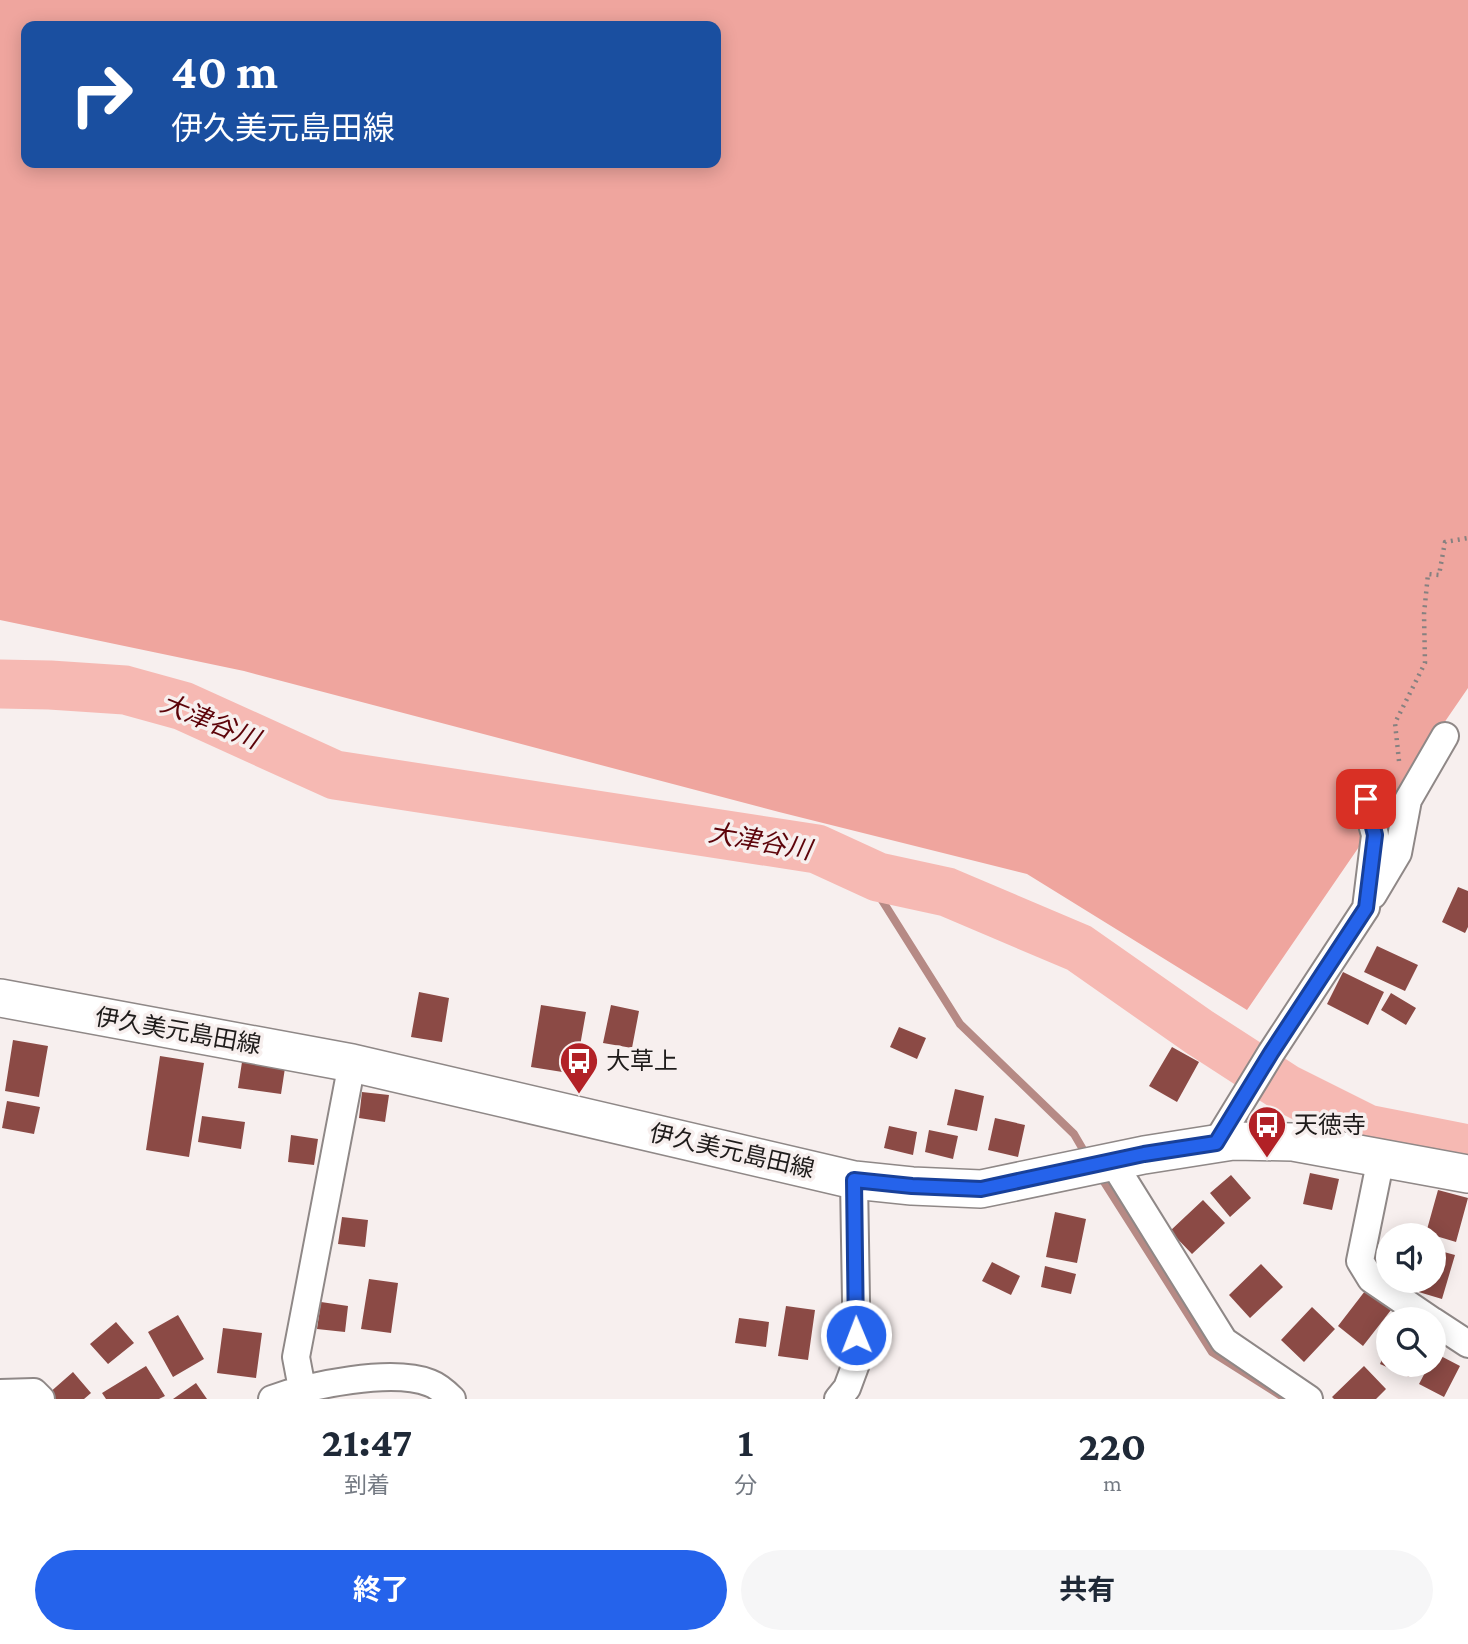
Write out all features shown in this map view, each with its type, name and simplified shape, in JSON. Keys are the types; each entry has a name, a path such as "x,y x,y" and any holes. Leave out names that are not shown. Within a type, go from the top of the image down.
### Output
{"main road":[{"name":"伊久美元島田線","path":"0,998 352,1063 854,1180 981,1189 1112,1161 1233,1141 1293,1142 1468,1174"}],"street":[{"path":"1216,1143 1366,908 1398,853 1408,800 1445,736"},
{"path":"1366,799 1375,835 1366,908"},
{"path":"303,1394 296,1357 352,1063"},
{"path":"1381,1158 1360,1261 1371,1279 1413,1307"},
{"path":"1112,1161 1224,1341 1309,1399"},
{"path":"838,1399 847,1388 857,1361 854,1180"},
{"path":"1446,1329 1468,1344"},
{"path":"272,1399 399,1376 431,1383 452,1399"},
{"path":"0,1393 34,1392 41,1399"}],"path":[{"path":"1399,763 1395,723 1425,663 1424,614 1428,574 1439,575 1445,542 1468,538"}],"shaded area":[{"path":"0,0 1468,0 1468,688 1247,1010 1027,874 779,812 244,671 0,620"}],"building":[{"path":"1458,887 1468,891 1468,927 1465,933 1442,922"},
{"path":"1377,946 1418,965 1405,991 1364,972"},
{"path":"1343,972 1384,992 1368,1025 1327,1004"},
{"path":"419,992 449,998 442,1042 411,1037"},
{"path":"1391,993 1416,1008 1406,1025 1381,1010"},
{"path":"541,1005 586,1012 575,1074 531,1067"},
{"path":"611,1005 639,1011 632,1048 603,1043"},
{"path":"899,1027 926,1038 917,1059 890,1047"},
{"path":"13,1040 48,1046 39,1097 5,1091"},
{"path":"1172,1047 1199,1062 1177,1102 1149,1086"},
{"path":"160,1056 204,1063 189,1157 146,1150"},
{"path":"242,1062 285,1068 281,1094 238,1088"},
{"path":"955,1089 984,1096 977,1131 947,1125"},
{"path":"362,1092 389,1095 385,1122 359,1118"},
{"path":"7,1101 40,1107 34,1134 2,1128"},
{"path":"202,1116 245,1122 241,1149 198,1142"},
{"path":"995,1118 1025,1125 1018,1157 988,1150"},
{"path":"889,1126 917,1132 913,1155 884,1148"},
{"path":"929,1130 958,1136 953,1159 925,1152"},
{"path":"291,1135 318,1139 314,1165 288,1162"},
{"path":"1310,1173 1339,1179 1332,1210 1303,1204"},
{"path":"1231,1175 1251,1198 1230,1217 1210,1193"},
{"path":"1438,1190 1468,1198 1456,1242 1446,1239 1446,1223 1429,1223"},
{"path":"1203,1200 1225,1223 1192,1254 1170,1231"},
{"path":"1055,1212 1086,1219 1077,1263 1046,1257"},
{"path":"342,1217 368,1220 365,1247 338,1244"},
{"path":"1446,1253 1455,1255 1446,1285"},
{"path":"992,1262 1020,1276 1011,1295 982,1281"},
{"path":"1261,1264 1283,1287 1250,1318 1229,1295"},
{"path":"1045,1266 1076,1274 1071,1294 1041,1287"},
{"path":"369,1279 398,1283 391,1333 361,1329"},
{"path":"1365,1291 1387,1307 1376,1307 1376,1329 1363,1346 1338,1326"},
{"path":"1422,1293 1444,1293 1442,1299"},
{"path":"321,1302 348,1306 345,1332 317,1329"},
{"path":"786,1306 815,1310 808,1360 778,1356"},
{"path":"1312,1307 1335,1329 1304,1362 1281,1340"},
{"path":"178,1315 204,1359 173,1377 148,1332"},
{"path":"739,1318 769,1322 766,1347 735,1343"},
{"path":"116,1322 134,1343 108,1364 90,1344"},
{"path":"223,1328 262,1333 256,1378 217,1373"},
{"path":"1446,1359 1460,1366 1444,1397 1419,1384 1423,1377 1446,1377"},
{"path":"146,1366 165,1396 159,1399 106,1399 102,1393"},
{"path":"1364,1366 1386,1389 1376,1399 1334,1399 1332,1397"},
{"path":"73,1372 91,1393 84,1399 51,1399 48,1394"},
{"path":"196,1383 207,1399 173,1399"}],"waterway":[{"name":"大津谷川","path":"0,684 125,690 183,706 335,775 817,849 878,877 947,892 1079,948 1199,1032 1287,1089 1367,1129 1468,1149"},
{"path":"863,870 960,1024 1074,1134 1088,1158"},
{"path":"1099,1174 1212,1352 1286,1399"}],"place":[{"name":"大草上","path":"579,1095"},
{"name":"天徳寺","path":"1267,1159"}],"route":[{"path":"856,1335 854,1180 981,1189 1144,1154 1216,1143 1366,908 1375,835 1366,799"}]}
